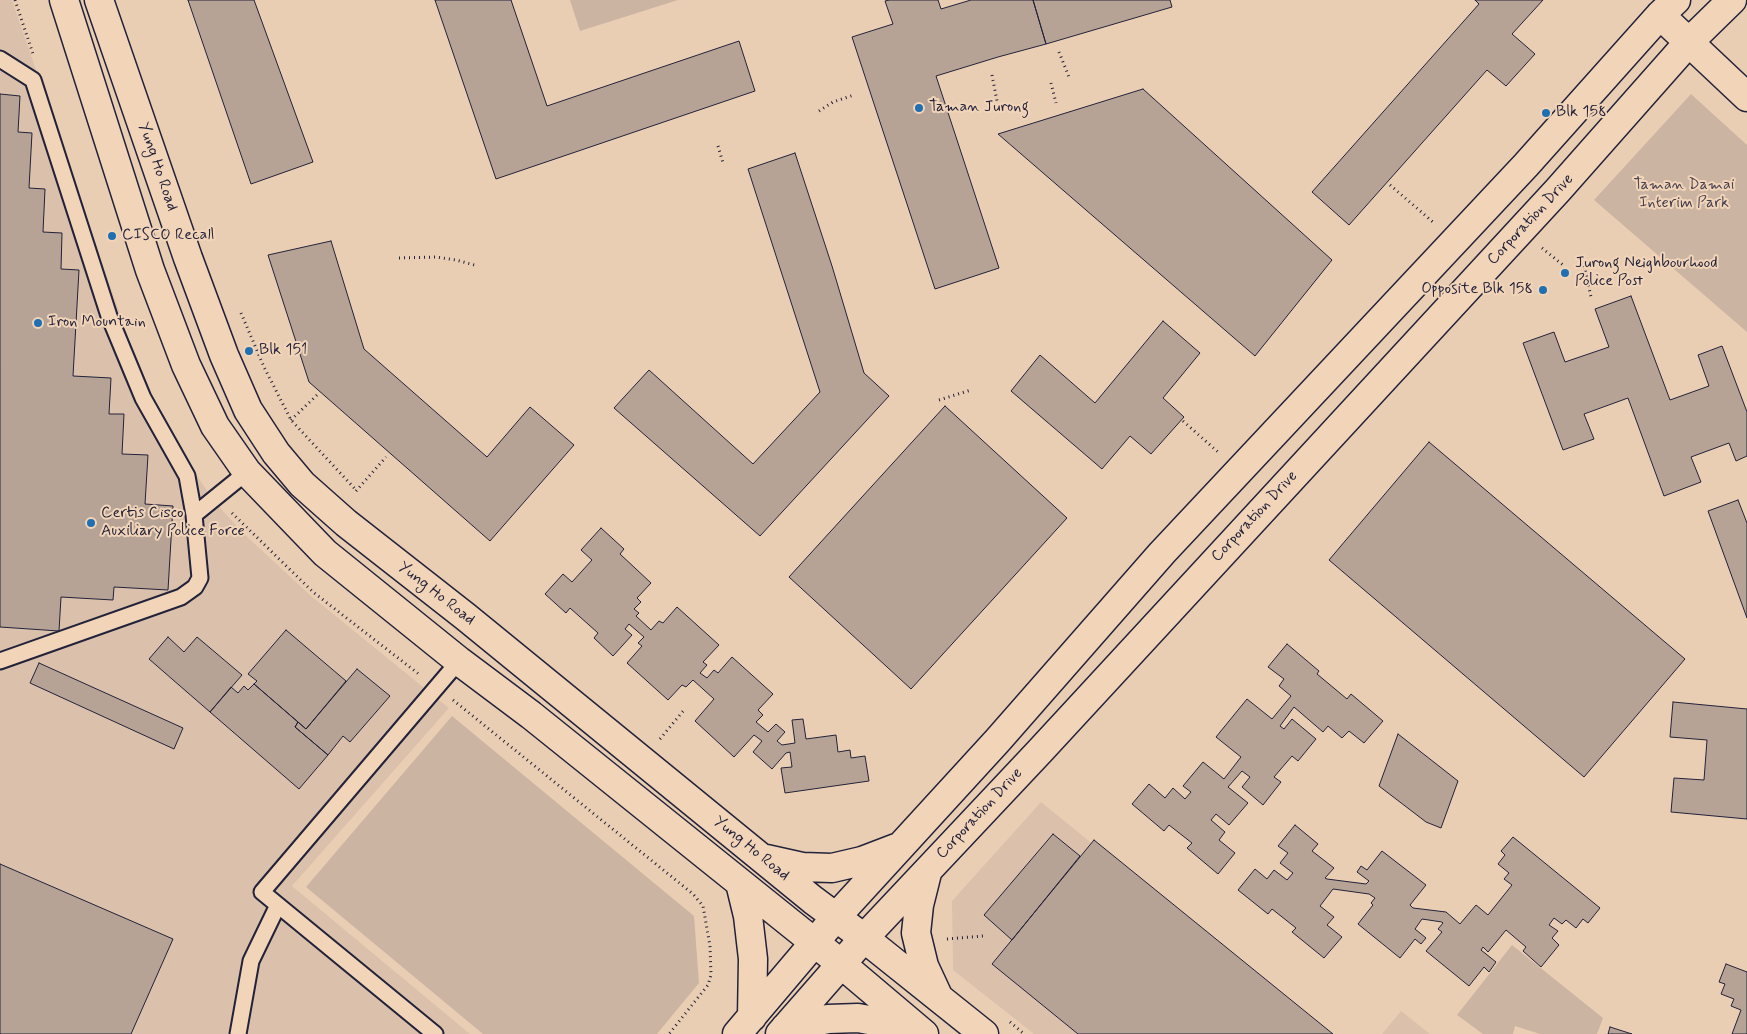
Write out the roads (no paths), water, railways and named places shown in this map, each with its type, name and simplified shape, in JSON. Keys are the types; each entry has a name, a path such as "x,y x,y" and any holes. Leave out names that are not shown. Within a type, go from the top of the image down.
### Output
{"street":[{"name":"Yung Ho Road","path":"64,0 150,270 182,356 215,426 246,472 325,553 459,662 531,715 840,963 921,1032"},
{"name":"Yung Ho Road","path":"99,0 185,249 224,355 248,410 276,453 302,484 346,523 466,617 762,858 984,1034"},
{"name":"Corporation Drive","path":"782,1031 840,963 1558,190 1688,42 1732,0"},
{"path":"745,1025 836,917 998,740 1162,553 1526,165 1668,8 1688,42 1747,97"},
{"path":"762,858 802,867 832,868 862,861 900,847"},
{"path":"928,869 918,904 916,933 924,966 940,999"},
{"path":"740,883 748,916 753,960 745,1025"},
{"path":"782,1031 828,1019 858,1018 921,1032"}],"lane":[{"path":"0,60 32,80 109,316 144,398 187,476 194,515 200,578 195,587 181,597 0,661"},
{"path":"194,515 246,472"},
{"path":"435,1034 262,892 459,662"},
{"path":"238,1034 250,961 278,905"}],"place":[{"name":"Taman Jurong","path":"919,108"},
{"name":"Blk 158","path":"1546,113"},
{"name":"CISCO Recall","path":"112,236"},
{"name":"Jurong Neighbourhood Police Post","path":"1565,273"},
{"name":"Opposite Blk 158","path":"1543,290"},
{"name":"Iron Mountain","path":"38,323"},
{"name":"Blk 151","path":"249,351"},
{"name":"Certis Cisco Auxiliary Police Force","path":"91,523"}],"park label":[{"name":"Taman Damai Interim Park","path":"1684,195"}]}
